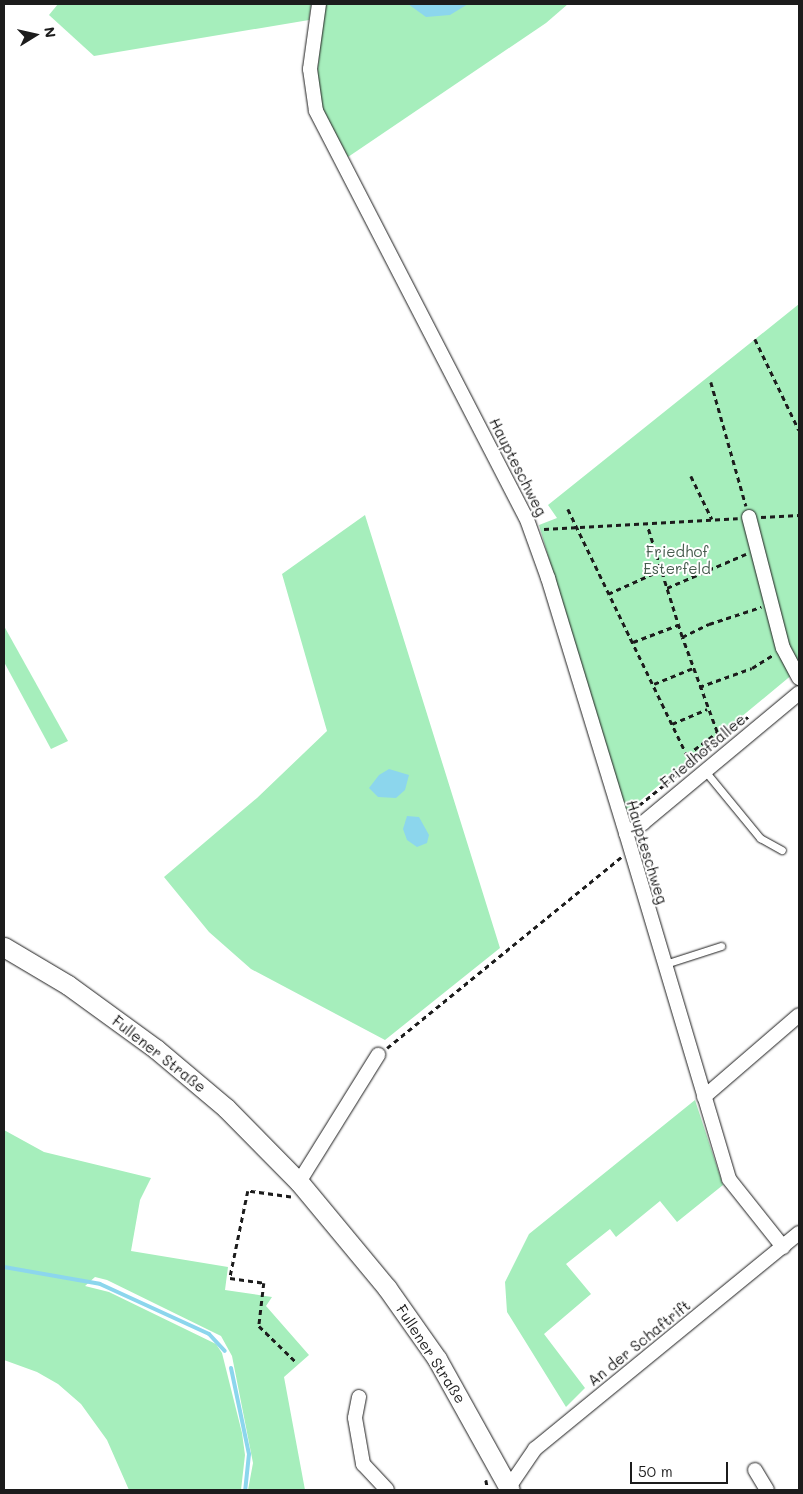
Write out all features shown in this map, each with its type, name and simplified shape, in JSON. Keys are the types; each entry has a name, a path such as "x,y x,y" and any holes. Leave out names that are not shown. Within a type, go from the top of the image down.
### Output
{"main road":[{"name":"Fullener Straße","path":"4,947 68,985 156,1049 226,1108 294,1190 387,1288 437,1359 509,1490"}],"street":[{"name":"Haupteschweg","path":"318,4 310,69 316,111 532,531 620,819 626,832 729,1180 783,1247"},
{"path":"749,517 783,648 799,678"},
{"name":"Friedhofsallee","path":"626,832 643,822 704,770 799,695"},
{"path":"704,1098 799,1015"},
{"path":"294,1190 378,1056"},
{"name":"An der Schaftrift","path":"509,1490 535,1449 799,1233"},
{"path":"360,1397 355,1418 364,1464 387,1490"},
{"path":"755,1470 767,1490"}],"lane":[{"path":"704,770 760,838 782,850"},
{"path":"665,964 721,946"}],"path":[{"path":"754,339 799,430"},
{"path":"711,382 749,517"},
{"path":"691,476 712,519"},
{"path":"568,509 687,755 717,732 682,637 647,525"},
{"path":"532,531 799,515"},
{"path":"667,588 757,549"},
{"path":"608,594 661,570"},
{"path":"682,637 771,602"},
{"path":"632,642 678,624"},
{"path":"699,687 752,668 783,648"},
{"path":"654,684 693,668"},
{"path":"672,724 707,709"},
{"path":"620,819 754,712"},
{"path":"378,1056 631,851"},
{"path":"294,1190 248,1191 230,1278 264,1283 260,1326 295,1361"}],"green space":[{"path":"58,4 311,4 309,20 94,56 49,15"},
{"path":"324,4 568,4 546,23 348,157 323,110 316,87"},
{"name":"Friedhof Esterfeld","path":"799,304 799,669 624,814 539,525 557,518 548,505"},
{"path":"365,515 500,948 385,1040 251,969 209,932 164,877 257,798 327,731 282,574"},
{"path":"4,626 68,741 51,749 4,662"},
{"path":"695,1100 723,1185 677,1222 660,1201 616,1237 610,1229 566,1264 591,1294 544,1334 585,1388 566,1407 507,1312 505,1282 529,1234"},
{"path":"4,1130 44,1152 151,1178 140,1200 131,1251 228,1267 225,1290 272,1297 266,1306 309,1355 284,1377 305,1490 248,1490 253,1463 232,1356 221,1336 107,1280 95,1277 85,1286 109,1292 216,1344 222,1353 242,1433 245,1455 241,1490 129,1490 107,1440 81,1404 58,1384 37,1372 4,1360"}],"water":[{"path":"408,4 468,4 450,15 426,17"},
{"path":"389,769 409,775 405,790 396,798 378,797 369,788 379,775"},
{"path":"407,816 419,817 429,835 427,843 417,847 407,840 403,829"}],"waterway":[{"path":"4,1267 100,1284 209,1334 225,1351"},
{"path":"231,1368 249,1454 245,1490"}]}
